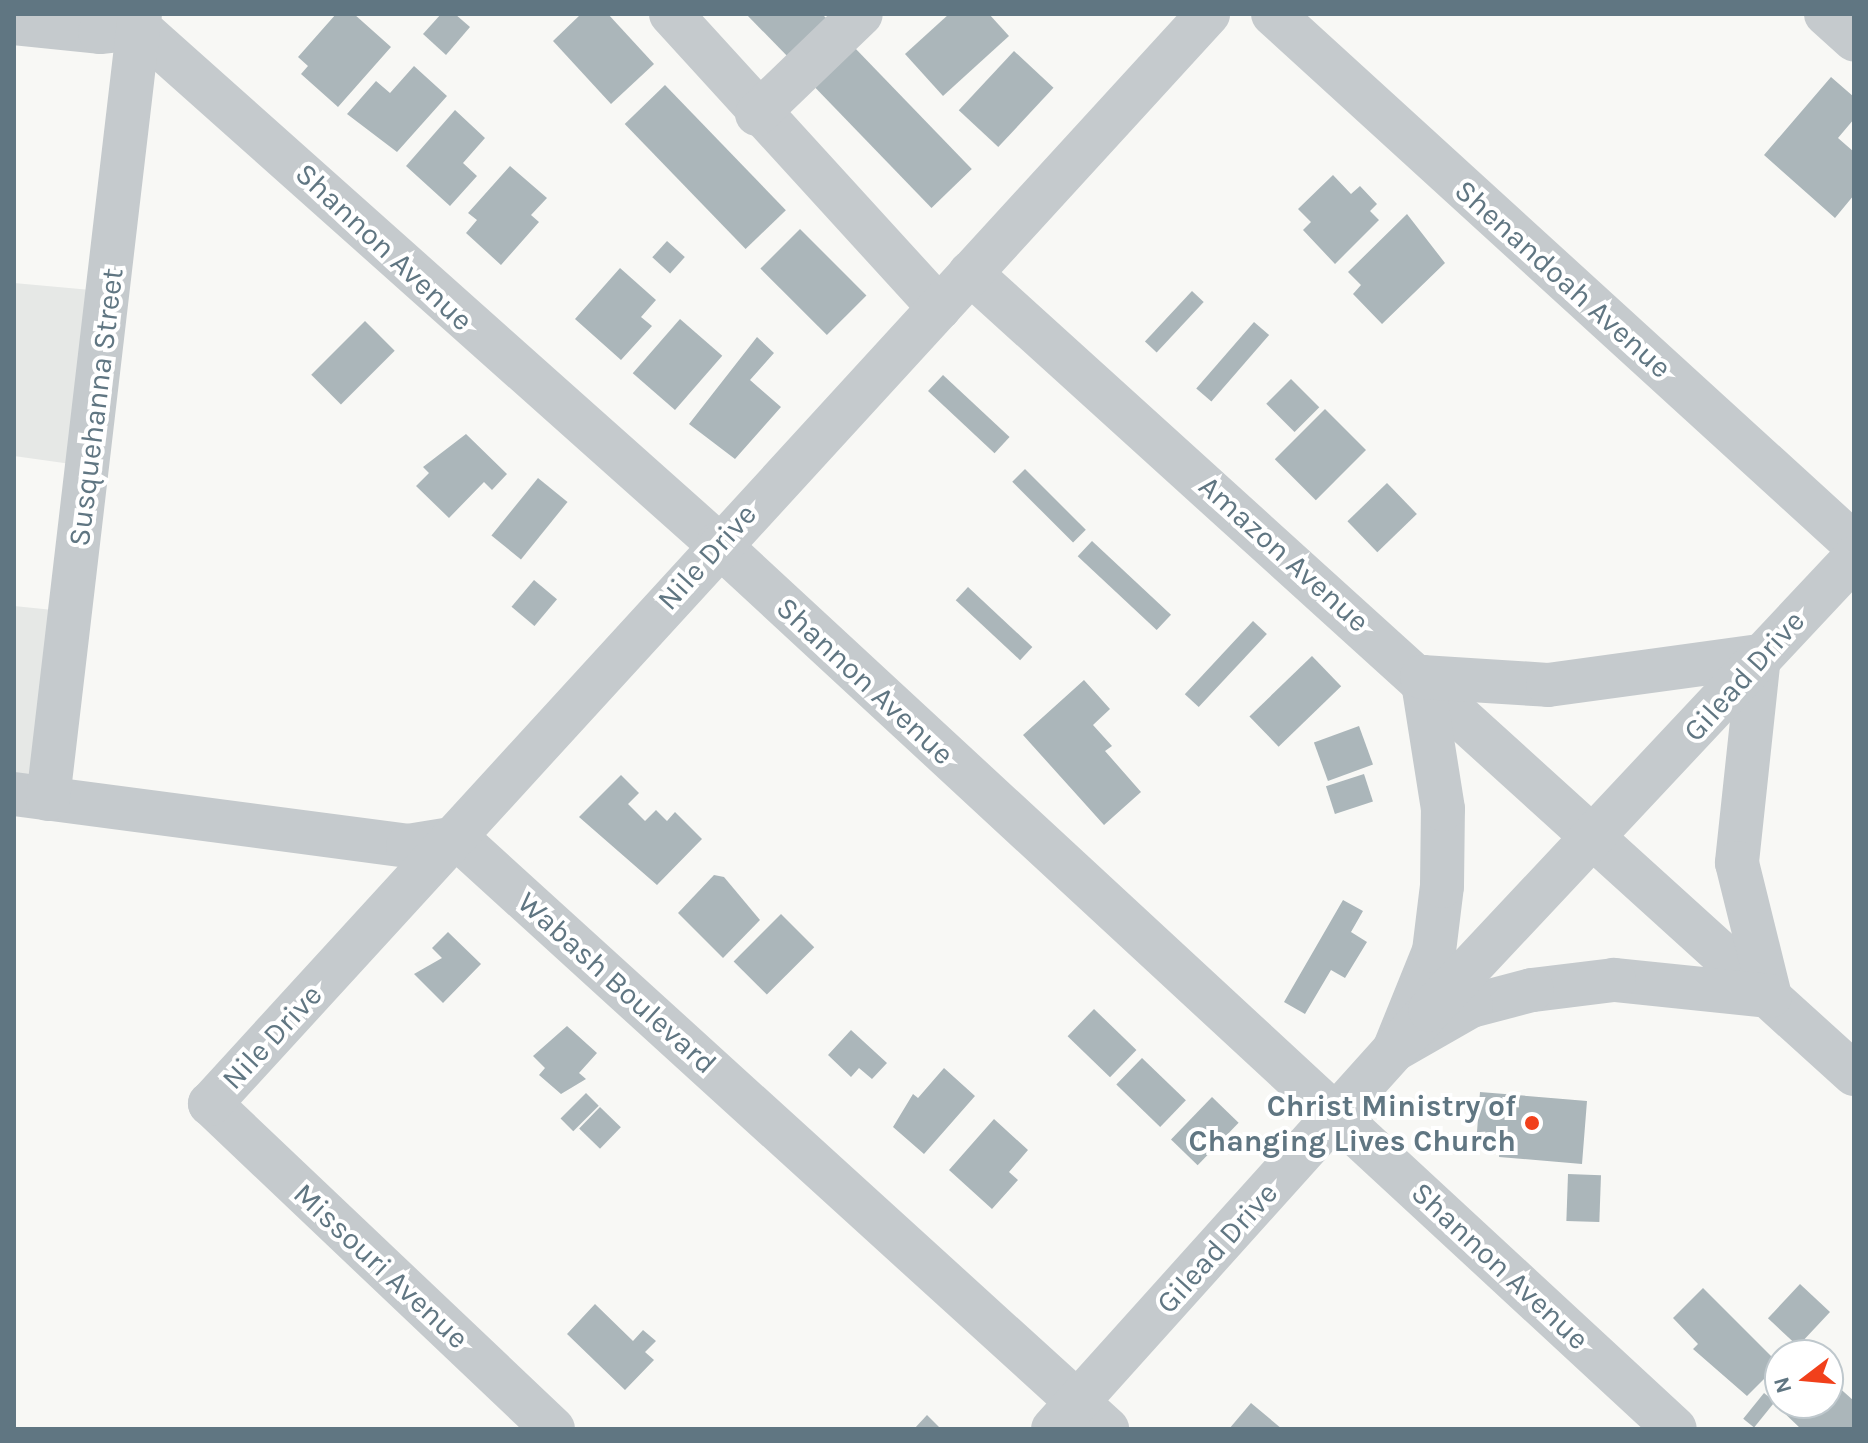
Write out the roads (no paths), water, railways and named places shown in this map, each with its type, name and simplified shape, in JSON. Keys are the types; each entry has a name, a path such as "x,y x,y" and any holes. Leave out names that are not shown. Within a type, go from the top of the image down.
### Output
{"street":[{"path":"671,14 757,114 939,308"},
{"path":"757,114 861,14"},
{"name":"Nile Drive","path":"210,1104 457,838 718,544 1208,14"},
{"name":"Shenandoah Avenue","path":"1273,14 1854,544"},
{"path":"1826,14 1854,39"},
{"path":"14,23 100,32 140,21"},
{"name":"Shannon Avenue","path":"140,21 718,544 1675,1429"},
{"name":"Susquehanna Street","path":"31,797 140,21"},
{"name":"Amazon Avenue","path":"970,273 1598,835 1854,1074"},
{"name":"Gilead Drive","path":"1079,1420 1394,1050 1546,893 1759,656 1854,558"},
{"path":"1759,656 1737,863 1770,996 1614,980 1532,990 1471,1006 1394,1050 1434,951 1442,886 1443,809 1422,677 1548,685 1759,656"},
{"path":"31,797 408,846 457,838"},
{"name":"Wabash Boulevard","path":"457,838 1079,1420"},
{"name":"Missouri Avenue","path":"210,1104 553,1429"}],"place":[{"name":"Christ Ministry of Changing Lives Church","path":"1532,1123"}]}
